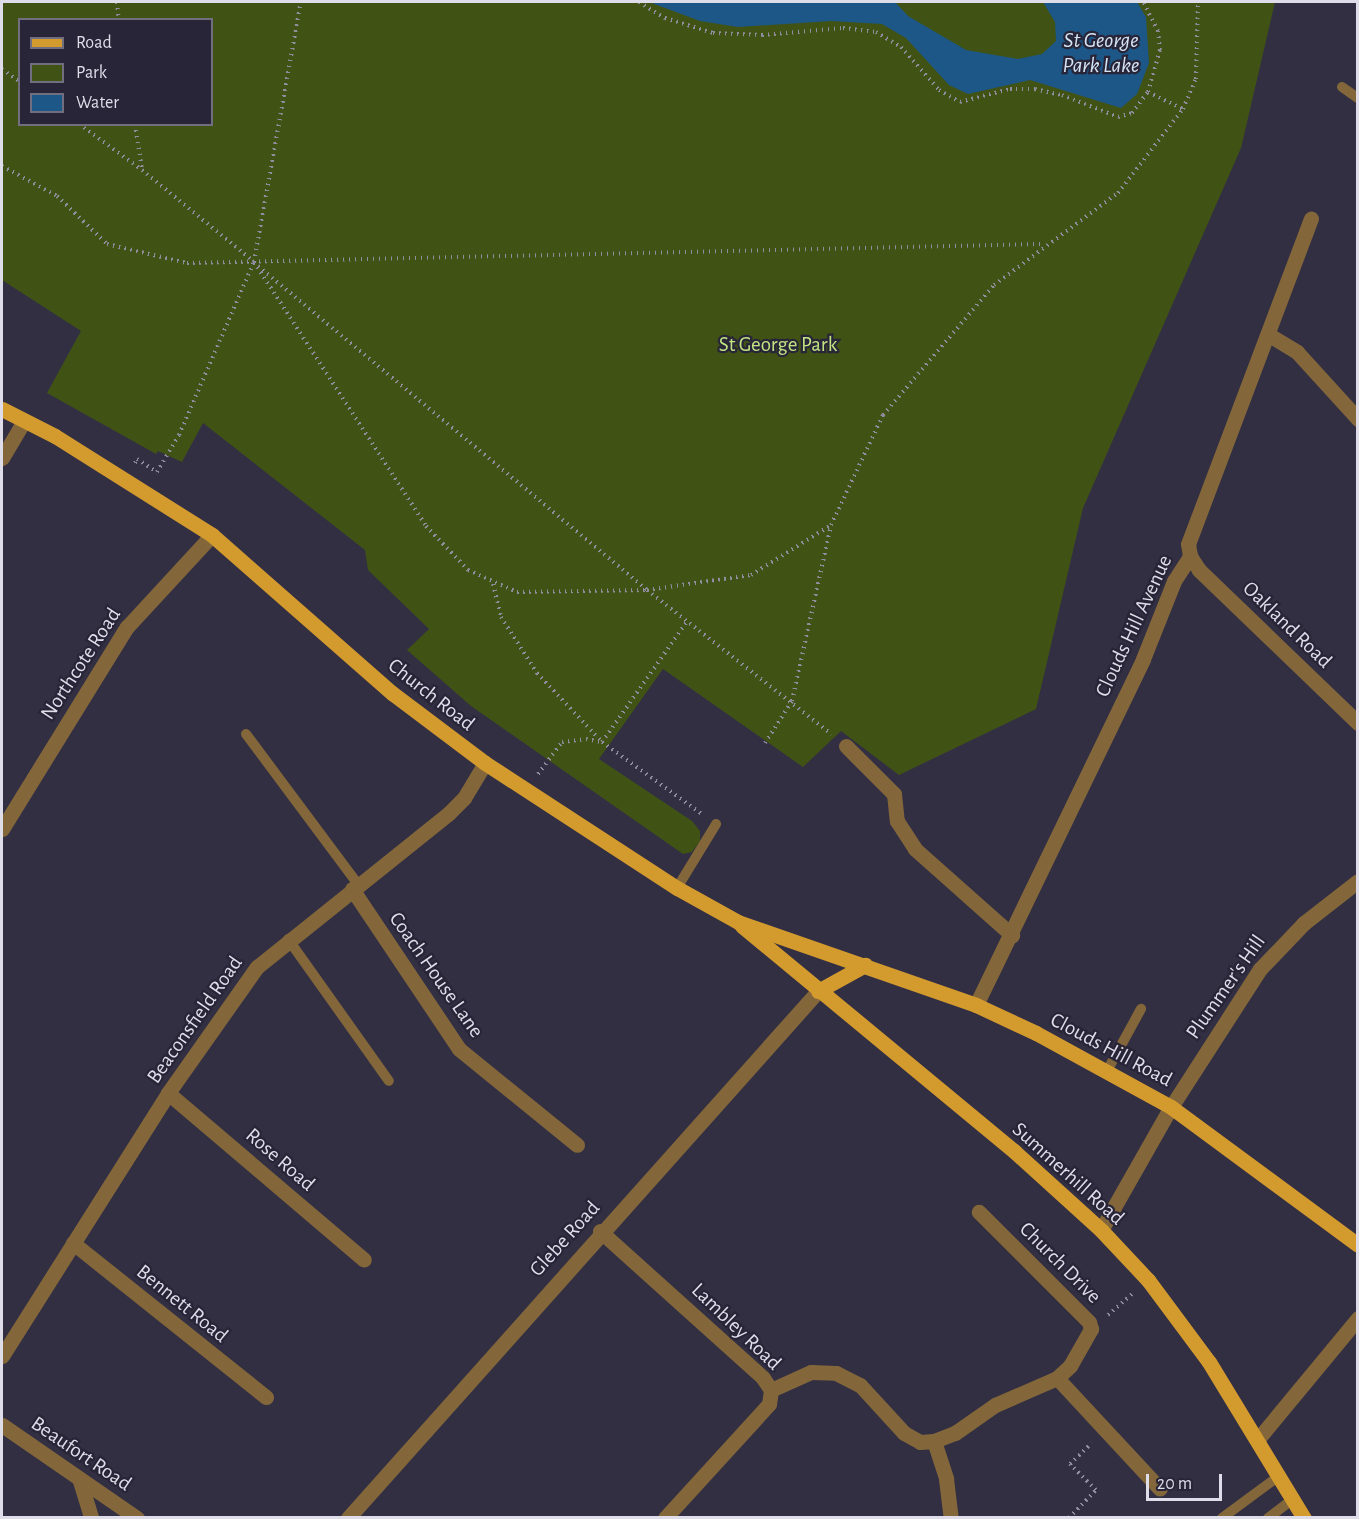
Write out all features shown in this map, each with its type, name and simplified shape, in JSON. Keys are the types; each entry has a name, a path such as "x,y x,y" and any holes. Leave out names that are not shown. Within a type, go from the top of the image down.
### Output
{"main road":[{"name":"Church Road","path":"2,409 126,480 212,535 268,580 375,678 485,763 526,791 677,888 738,922 865,965"},
{"name":"Summerhill Road","path":"738,922 818,991 1015,1152 1101,1230 1148,1280 1209,1362 1258,1439 1304,1518"},
{"name":"Clouds Hill Road","path":"865,965 976,1005 1107,1071 1172,1107 1358,1245"},
{"path":"818,991 865,965"}],"street":[{"name":"Clouds Hill Avenue","path":"976,1005 1012,935 1143,659 1174,581 1190,556 1188,544 1269,335 1311,218"},
{"path":"1269,335 1297,352 1358,419"},
{"path":"2,458 24,420"},
{"name":"Northcote Road","path":"2,829 127,627 212,535"},
{"name":"Oakland Road","path":"1190,556 1199,570 1358,723"},
{"path":"846,746 894,794 897,821 915,849 1012,935"},
{"name":"Beaconsfield Road","path":"2,1356 168,1093 257,967 288,939 459,804 485,763"},
{"name":"Plummer's Hill","path":"1101,1230 1172,1107 1277,947 1358,882"},
{"name":"Coach House Lane","path":"355,887 459,1049 578,1145"},
{"name":"Glebe Road","path":"348,1518 600,1231 818,991"},
{"name":"Rose Road","path":"168,1093 364,1260"},
{"name":"Church Drive","path":"934,1441 954,1433 995,1405 1057,1378 1070,1366 1091,1329 1089,1322 979,1212"},
{"name":"Lambley Road","path":"600,1231 763,1378 771,1390 769,1404 665,1518"},
{"name":"Bennett Road","path":"73,1243 266,1397"},
{"path":"1258,1439 1358,1318"},
{"path":"771,1390 811,1372 836,1373 860,1385 904,1433 920,1442 934,1441 946,1479 951,1518"},
{"path":"1057,1378 1160,1490"},
{"name":"Beaufort Road","path":"2,1425 80,1481 137,1518"},
{"path":"80,1481 91,1518"}],"lane":[{"path":"1342,87 1358,98"},
{"path":"246,734 355,887"},
{"path":"677,888 716,824"},
{"path":"288,939 389,1081"},
{"path":"1107,1071 1141,1009"},
{"path":"1222,1518 1279,1476"},
{"path":"1268,1518 1293,1499"}],"path":[{"path":"117,2 119,18"},
{"path":"126,480 137,459 157,472 173,444 254,262 301,2"},
{"path":"639,2 665,18 712,33 762,35 843,28 876,32 901,47 939,90 960,102 1010,89 1035,89 1125,117 1148,92 1160,50 1158,30 1143,2"},
{"path":"765,743 792,701 831,525 883,415 994,285 1046,244 1118,193 1183,109 1196,79 1198,2"},
{"path":"2,69 18,81"},
{"path":"1148,92 1183,109"},
{"path":"82,126 142,170 254,262 646,590 792,701 846,746"},
{"path":"135,126 142,170"},
{"path":"2,166 57,196 107,244 187,263 1046,244"},
{"path":"254,262 426,526 468,570 493,583 518,591 646,590 751,575 831,525"},
{"path":"493,583 501,616 517,646 602,742 716,824"},
{"path":"602,742 687,623"},
{"path":"526,791 562,742 586,739 602,742"},
{"path":"1091,1329 1148,1280"},
{"path":"1069,1518 1096,1490 1070,1464 1105,1430"}],"green space":[{"name":"St George Park","path":"2,2 1275,2 1241,148 1083,508 1036,709 899,775 841,731 803,767 663,669 599,759 692,821 700,831 700,841 692,852 683,854 471,706 407,650 429,629 368,570 365,550 203,423 182,462 158,451 156,454 47,393 81,331 2,280"}],"water":[{"name":"St George Park Lake","path":"649,2 895,2 908,16 966,50 1018,59 1042,54 1056,41 1055,22 1043,2 1137,2 1146,17 1149,63 1137,94 1121,108 1030,80 968,94 949,85 906,38 882,24 831,21 738,27 700,21"}]}
